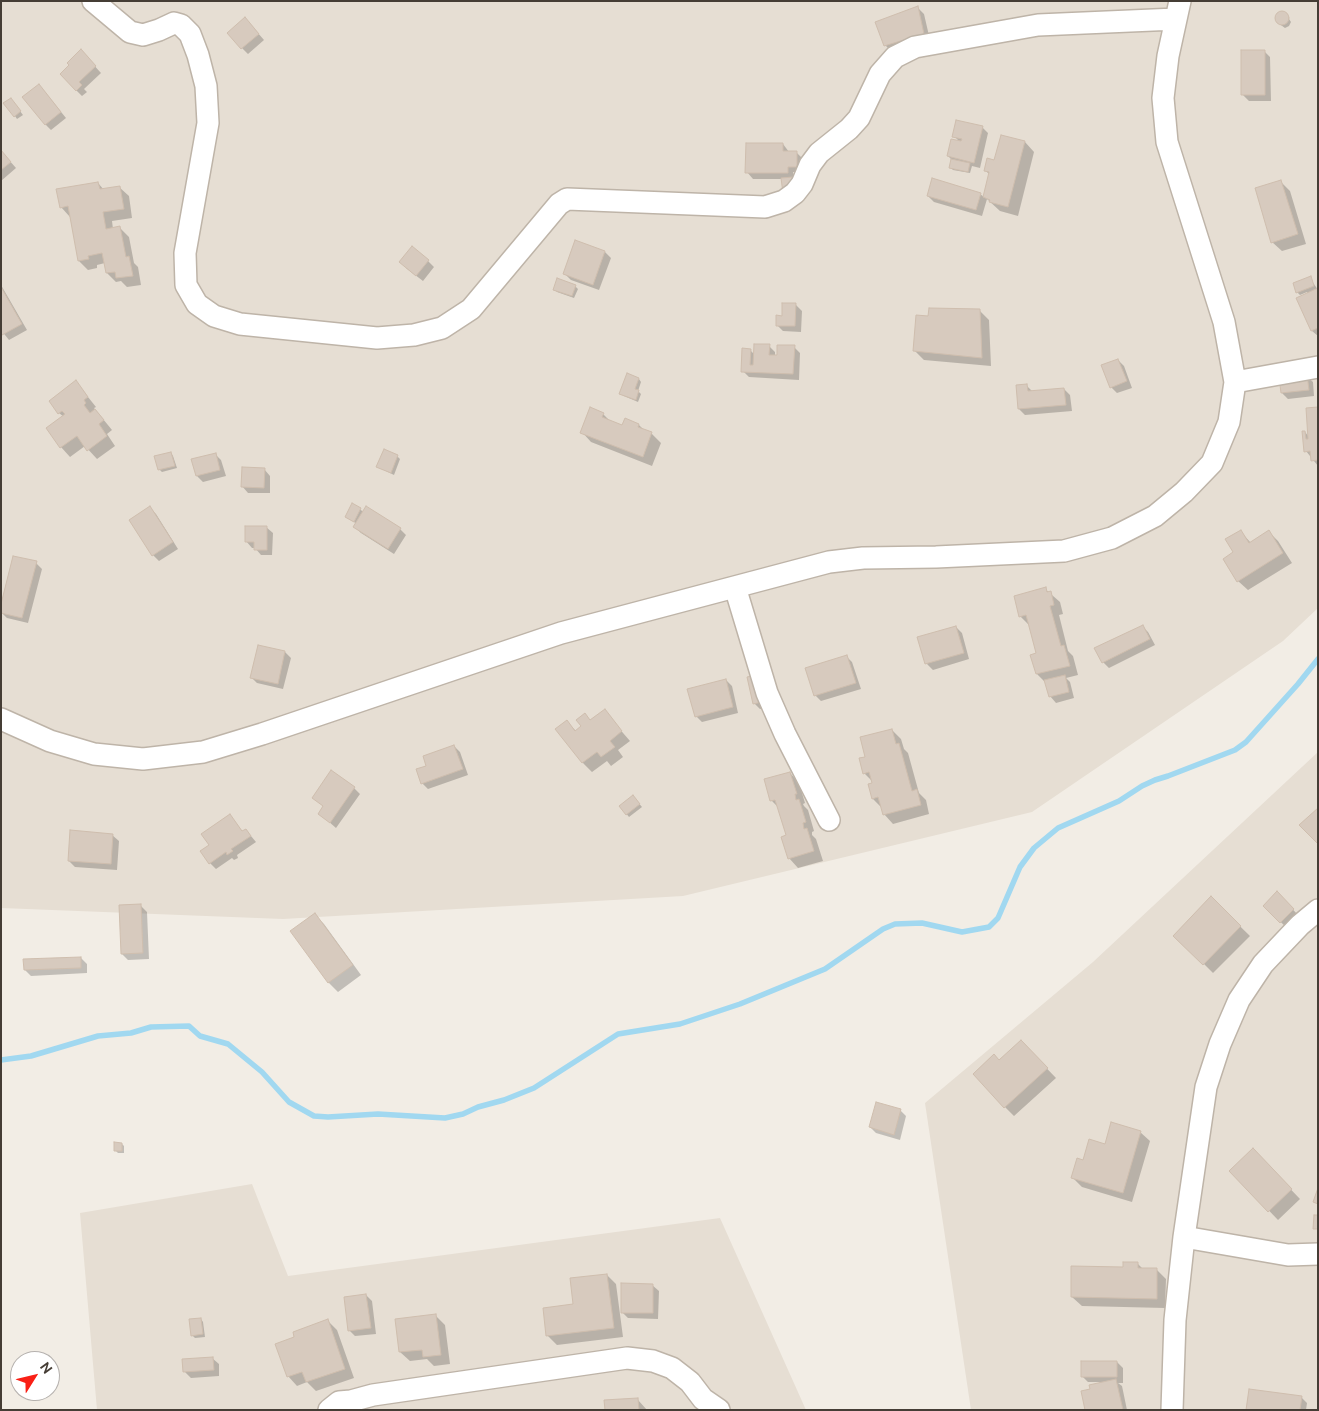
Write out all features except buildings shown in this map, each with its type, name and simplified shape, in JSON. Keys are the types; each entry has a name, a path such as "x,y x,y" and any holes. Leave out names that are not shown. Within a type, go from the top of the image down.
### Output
{"street":[{"path":"1,719 50,742 94,754 143,760 203,752 262,734 561,633 829,562 863,558 936,557 1064,551 1112,538 1156,516 1184,492 1212,463 1229,422 1235,382 1224,322 1167,142 1163,98 1168,56 1178,10 1038,25 915,47 895,57 880,74 859,118 850,129 819,154 810,165 802,184 795,193 784,201 765,207 567,198 471,308 442,328 414,335 377,338 240,324 214,316 197,304 186,285 185,253 208,123 206,86 198,54 190,34 182,25 174,23 143,35 130,32 93,1"},
{"path":"1235,382 1318,367"},
{"path":"735,587 767,693 785,734 829,820"},
{"path":"1172,1410 1175,1320 1184,1237 1206,1087 1220,1044 1239,1000 1263,964 1300,925 1318,910"},
{"path":"1184,1237 1288,1255 1318,1254"},
{"path":"337,1407 373,1395 627,1358 652,1361 672,1368 690,1382 703,1399 719,1410"}],"shaded area":[{"path":"1,1 1318,1 1318,608 1283,641 1032,812 683,896 283,919 1,908"},
{"path":"1318,752 1318,1410 971,1410 925,1103 1093,962"},
{"path":"252,1184 288,1276 720,1218 806,1410 97,1410 80,1213"}],"waterway":[{"path":"1,1060 31,1056 98,1036 131,1033 151,1027 189,1026 200,1036 228,1044 262,1072 289,1102 314,1116 378,1114 445,1118 463,1114 534,1088 618,1034 680,1024 740,1004 825,969 883,929 895,924 922,923 962,932 989,927 998,918 1020,867 1034,848 1058,828 1119,801 1155,780 1235,750 1246,742 1318,659"}]}
